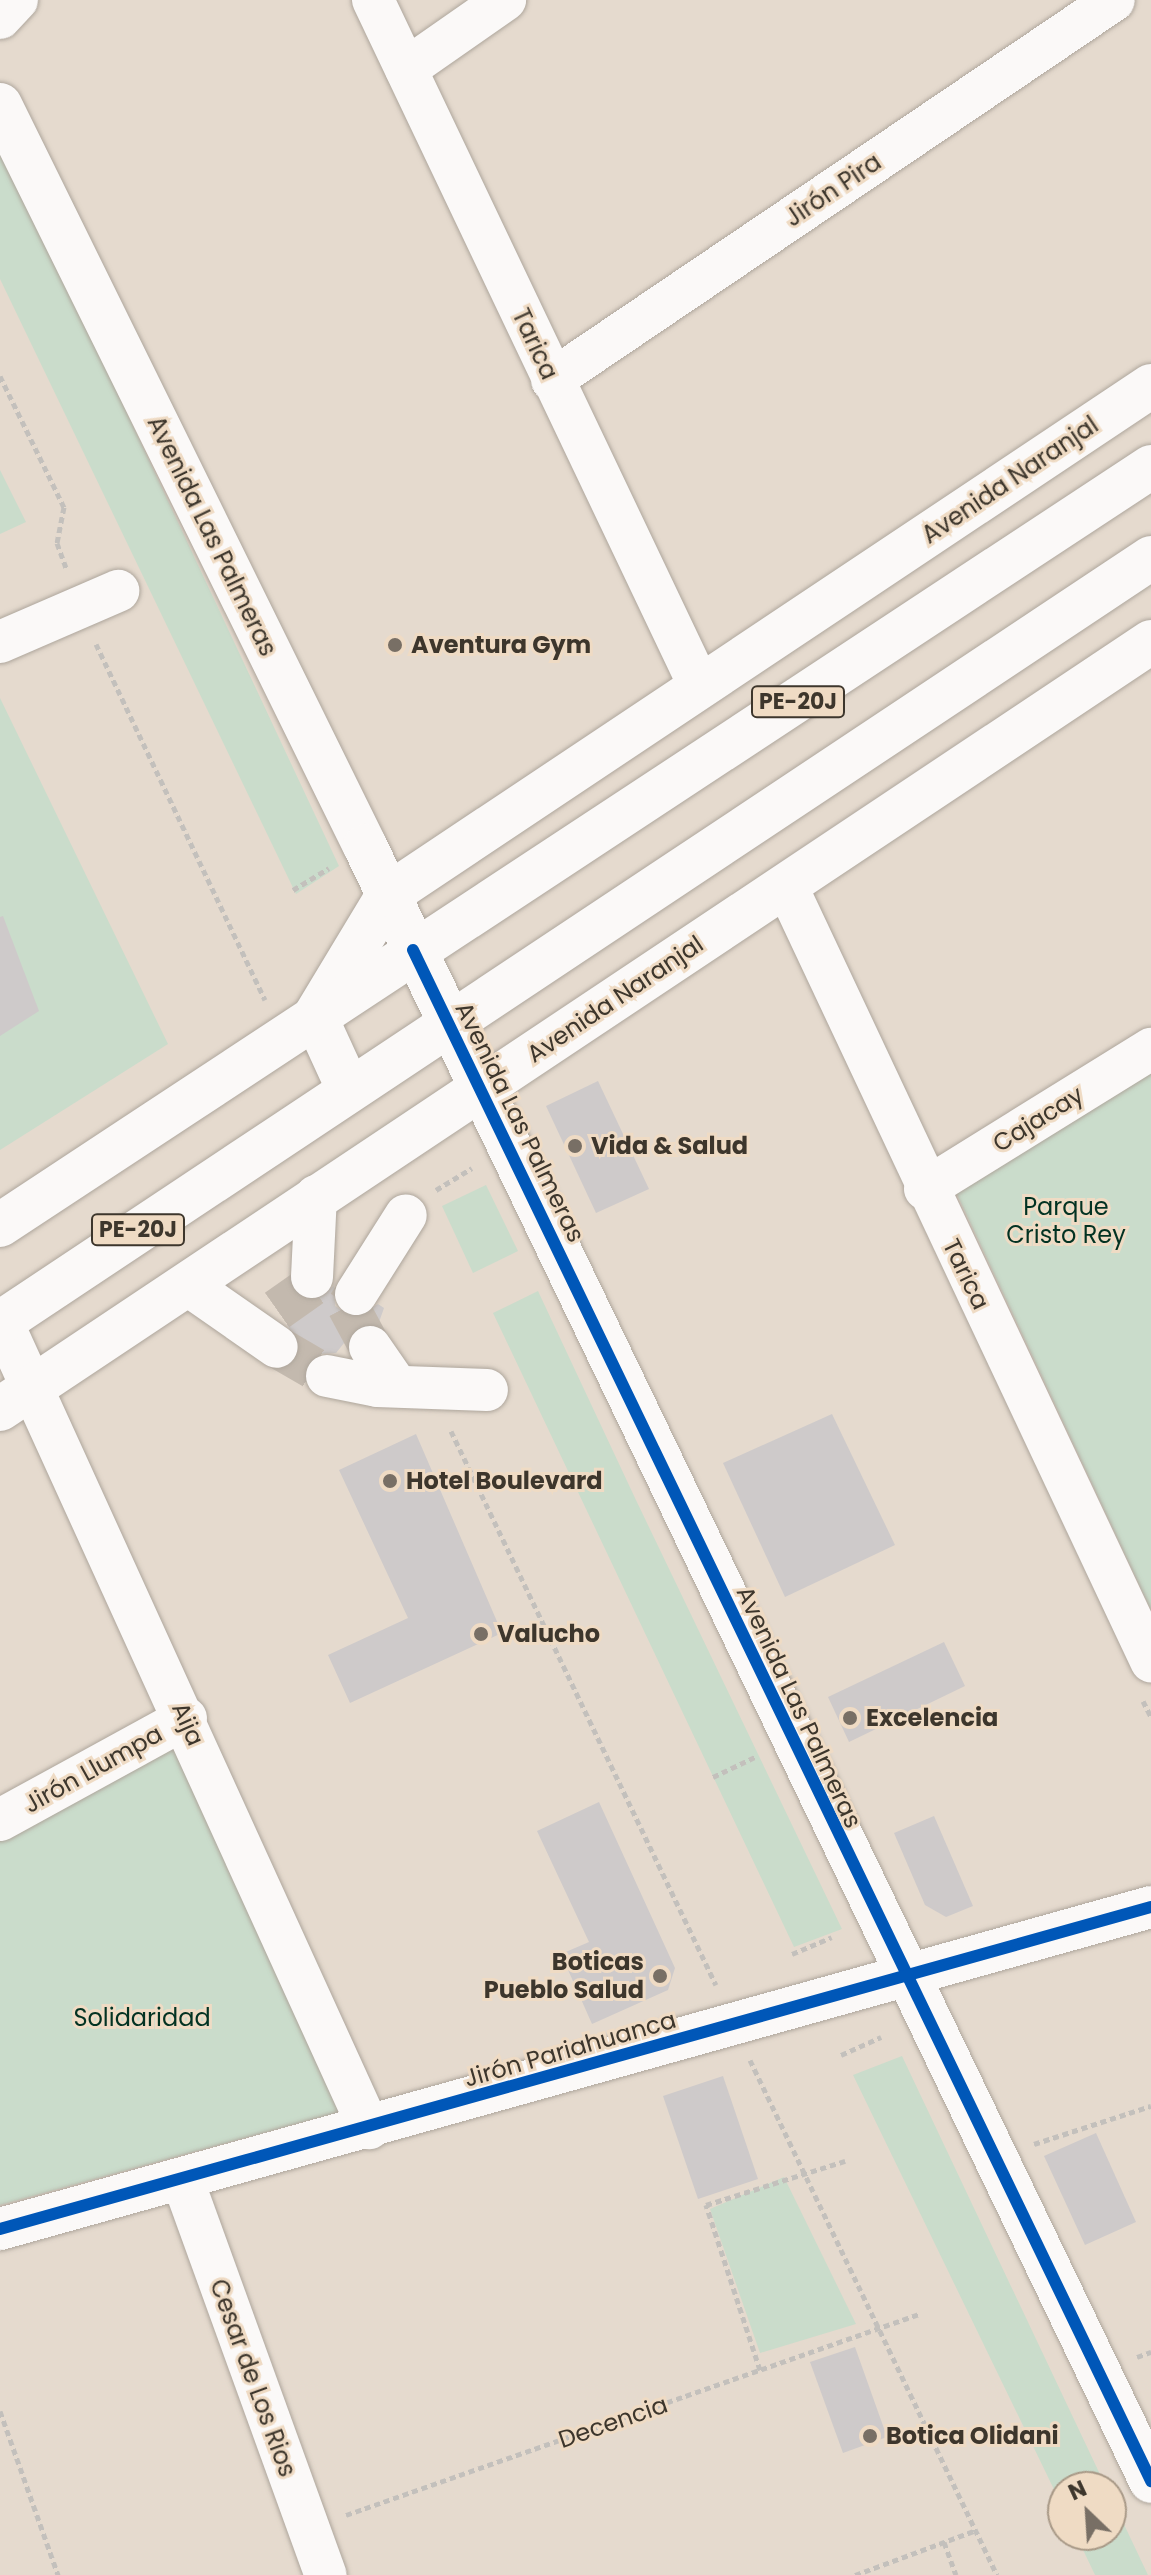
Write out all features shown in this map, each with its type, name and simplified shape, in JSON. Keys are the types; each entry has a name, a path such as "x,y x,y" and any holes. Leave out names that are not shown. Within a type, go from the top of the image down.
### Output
{"main road":[{"name":"Avenida Las Palmeras","path":"0,105 388,895 903,1976 1151,2481"},
{"name":"Avenida Naranjal","path":"315,1016 388,895 1151,386"},
{"name":"Avenida Naranjal","path":"0,1225 413,950 1151,467"},
{"name":"PE-20J","path":"1,1323 348,1088 450,1026 1151,558"},
{"name":"Avenida Naranjal","path":"16,1398 1151,642"},
{"path":"315,1016 348,1088"}],"street":[{"path":"0,18 17,0"},
{"name":"Tarica","path":"373,0 700,687"},
{"path":"406,69 505,0"},
{"name":"Jirón Pira","path":"552,380 1114,0"},
{"path":"0,642 118,591"},
{"name":"Tarica","path":"786,885 1144,1675"},
{"name":"Cajacay","path":"925,1189 1151,1049"},
{"path":"312,1277 316,1196"},
{"path":"356,1294 421,1202"},
{"path":"188,1285 268,1329"},
{"name":"Aija","path":"1,1323 16,1398 186,1718 369,2128"},
{"path":"370,1347 397,1386"},
{"path":"327,1376 397,1386 487,1390"},
{"name":"Jirón Llumpa","path":"0,1820 186,1718"},
{"name":"Jirón Pariahuanca","path":"0,2229 183,2181 1151,1907"},
{"name":"Cesar de Los Rios","path":"183,2181 326,2575"}],"path":[{"path":"0,376 64,507 57,543 80,608 228,934 267,1004"},
{"path":"293,890 338,863"},
{"path":"421,1202 473,1168"},
{"path":"449,1426 724,2000"},
{"path":"1144,1675 1151,1717"},
{"path":"713,1777 759,1755"},
{"path":"792,1954 832,1937"},
{"path":"702,1991 717,1987"},
{"path":"841,2055 881,2037"},
{"path":"744,2047 997,2575"},
{"path":"1031,2145 1151,2106"},
{"path":"760,2370 706,2205 845,2161"},
{"path":"1135,2358 1151,2352"},
{"path":"0,2411 58,2575"},
{"path":"855,2575 975,2531"},
{"path":"944,2542 956,2575"}],"green space":[{"path":"0,142 339,866 296,894 0,279"},
{"path":"0,470 26,522 0,534"},
{"path":"0,698 168,1044 0,1150"},
{"name":"Parque Cristo Rey","path":"1151,1062 1151,1610 954,1188"},
{"path":"486,1185 518,1251 473,1273 442,1206"},
{"path":"538,1291 842,1929 794,1947 493,1313"},
{"name":"Solidaridad","path":"173,1748 343,2111 0,2205 0,1834"},
{"path":"902,2056 1098,2471 1047,2471 1047,2475 853,2075"},
{"path":"784,2177 856,2324 760,2353 710,2209"},
{"path":"1127,2531 1148,2575 1095,2575 1084,2551 1127,2551"}],"building":[{"path":"3,916 39,1011 0,1036 0,917"},
{"path":"598,1081 649,1189 596,1213 546,1106"},
{"path":"289,1281 298,1297 310,1301 334,1286 335,1306 354,1318 378,1304 384,1308 378,1325 357,1327 336,1353 319,1354 304,1369 294,1363 301,1348 287,1325 291,1317 277,1310"},
{"path":"832,1414 895,1545 785,1597 723,1463"},
{"path":"416,1434 502,1633 350,1703 328,1655 408,1618 339,1470"},
{"path":"944,1642 965,1686 849,1742 828,1697"},
{"path":"599,1802 675,1968 668,1990 592,2024 561,1954 589,1942 537,1831"},
{"path":"934,1816 973,1906 946,1917 925,1905 894,1833"},
{"path":"723,2076 758,2179 698,2199 663,2096"},
{"path":"1096,2133 1136,2222 1085,2245 1044,2156"},
{"path":"855,2347 887,2437 843,2453 810,2362"}],"tunnel":[{"path":"277,1310 311,1286"},
{"path":"356,1294 348,1306 370,1347"},
{"path":"277,1347 327,1376"}],"cycle path":[{"path":"413,950 1151,2481"},
{"path":"0,2229 1151,1907"}],"place":[{"name":"Aventura Gym","path":"395,645"},
{"name":"Vida & Salud","path":"575,1146"},
{"name":"Hotel Boulevard","path":"390,1481"},
{"name":"Valucho","path":"481,1634"},
{"name":"Excelencia","path":"850,1718"},
{"name":"Boticas Pueblo Salud","path":"660,1976"},
{"name":"Botica Olidani","path":"870,2436"}]}
